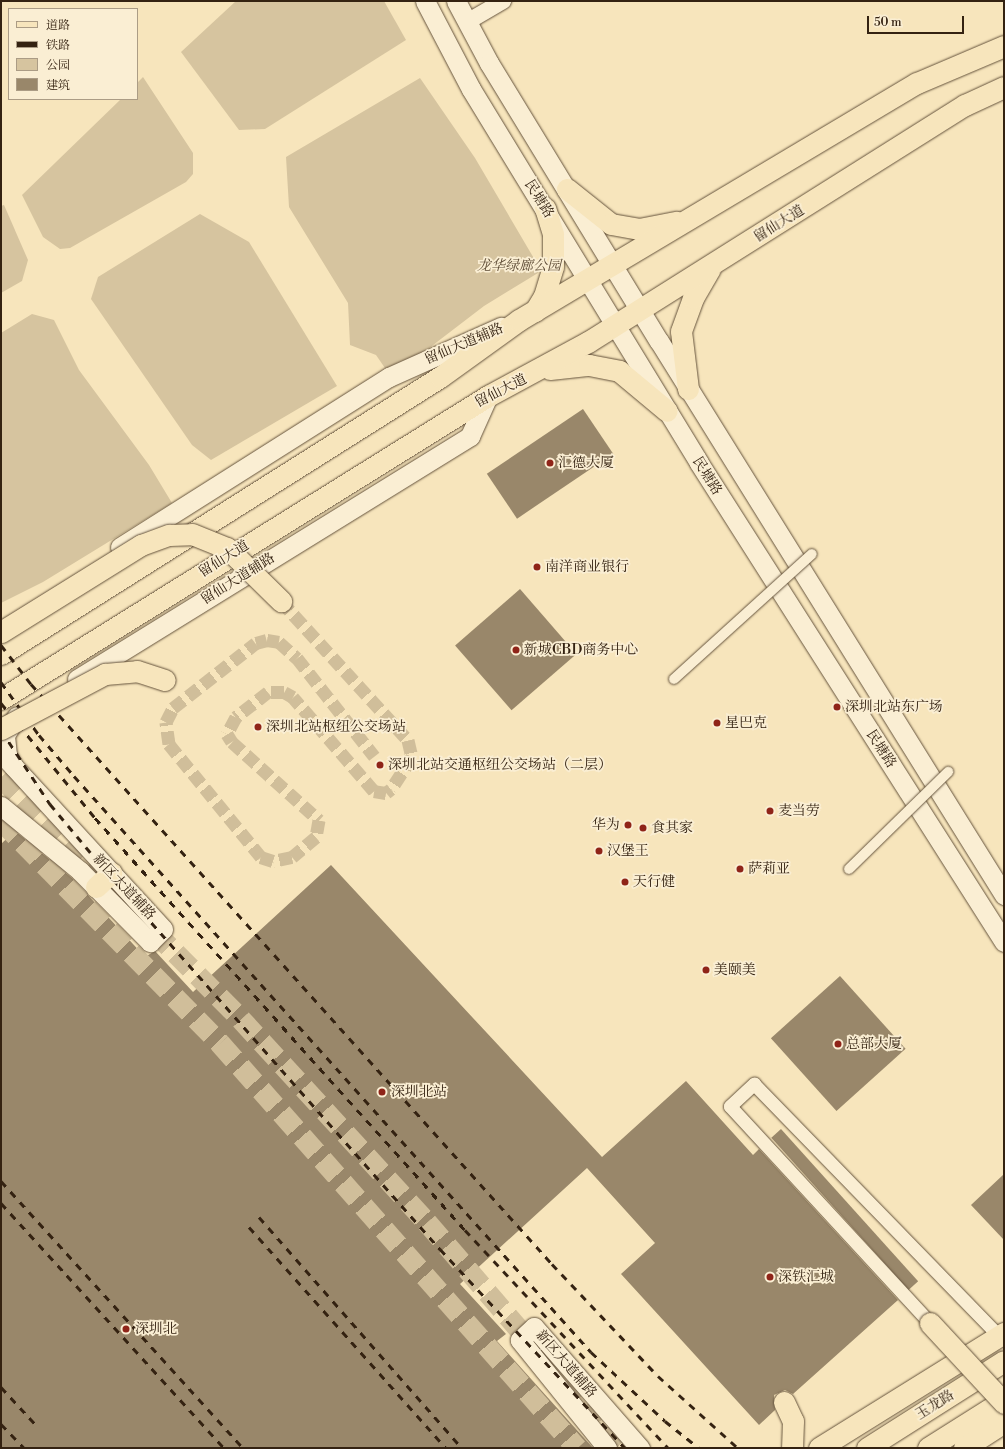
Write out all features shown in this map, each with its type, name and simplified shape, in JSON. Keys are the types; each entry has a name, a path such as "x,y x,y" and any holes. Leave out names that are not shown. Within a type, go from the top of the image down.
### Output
{"main road":[{"name":"民塘路","path":"425,1 471,89 617,324 667,411 1004,942"},
{"name":"民塘路","path":"456,1 467,22 567,189 641,308 688,389 1004,895"},
{"path":"1,654 164,554 440,377 527,316 590,281 917,83 1004,46"},
{"name":"留仙大道","path":"1,700 184,583 488,396 538,372 641,308 711,267 965,105 1004,87"},
{"path":"567,189 598,217 624,228 658,226 704,211"},
{"path":"527,316 544,296 553,266 553,234 545,208"},
{"path":"688,389 681,331 693,298 711,267"},
{"name":"留仙大道辅路","path":"1,622 363,392 443,351 527,316"},
{"path":"538,372 589,365 619,371 667,411"},
{"name":"留仙大道辅路","path":"14,767 7,755 4,735 18,716 470,436 488,396"},
{"path":"699,463 724,446"},
{"path":"1,632 141,545 169,534 192,534 227,548 281,601"},
{"path":"1,728 105,674 137,670 165,680"},
{"name":"新区大道辅路","path":"1,753 14,767 104,880 1,806"},
{"path":"928,1448 1004,1401 930,1323"},
{"name":"新区大道辅路","path":"607,1448 520,1340 534,1327 640,1448"},
{"path":"819,1448 1001,1334"},
{"name":"玉龙路","path":"866,1448 1004,1361"},
{"path":"784,1402 792,1421 792,1448"},
{"path":"964,1448 1004,1422"}],"street":[{"path":"467,22 503,1"},
{"path":"674,679 812,554"},
{"path":"849,869 948,772"},
{"path":"930,1323 730,1106 754,1084 977,1318 1001,1334"}],"green space":[{"path":"236,1 384,1 406,40 265,129 239,130 181,52"},
{"path":"143,77 193,153 193,174 186,182 70,248 60,249 43,237 22,195 120,100 138,100 138,82"},
{"name":"龙华绿廊公园","path":"420,78 475,158 539,267 538,273 484,306 420,355 387,371 376,355 350,345 348,303 289,207 286,157"},
{"path":"4,205 28,260 22,281 1,293 1,206"},
{"path":"200,214 249,242 337,386 211,460 192,445 91,299 98,277"},
{"path":"32,314 54,320 79,370 149,465 172,503 43,582 1,603 1,333"}],"building":[{"name":"汇德大厦","path":"583,409 613,454 517,519 487,474"},
{"name":"新城CBD商务中心","path":"520,589 576,654 512,710 455,645"},
{"name":"深圳北站","path":"15,831 73,879 145,957 155,951 193,992 331,865 602,1157 686,1081 753,1155 759,1149 898,1300 793,1394 785,1390 774,1395 775,1410 759,1425 621,1274 655,1243 587,1168 460,1284 506,1334 497,1341 593,1448 1,1448 1,844"},
{"name":"总部大厦","path":"840,976 906,1049 836,1111 771,1038"},
{"path":"781,1129 918,1281 909,1290 771,1138"},
{"path":"1004,1174 1004,1240 971,1205"}],"tunnel":[{"path":"281,601 408,740 412,757 391,789 386,793 374,791 293,697 284,692 268,692 236,717 227,734 232,742 319,820 316,837 292,857 273,861 261,857 169,744 166,722 173,708 256,643 267,640 279,642 297,658 374,756"},
{"path":"1,777 241,1019 427,1222 538,1351"},
{"path":"1,820 220,1043 577,1448"},
{"path":"565,1382 622,1448"}],"railway":[{"path":"1,645 31,684 552,1264 658,1376 738,1448"},
{"path":"1,682 39,735 74,776 591,1352 665,1421 699,1448"},
{"path":"1,703 95,818 465,1230 668,1448"},
{"path":"1,730 50,804 105,870 440,1249 625,1448"},
{"path":"1,1181 243,1448"},
{"path":"1,1203 224,1448"},
{"path":"259,1217 462,1448"},
{"path":"249,1227 446,1448"},
{"path":"1,1387 37,1426"},
{"path":"1,1424 24,1448"}],"place":[{"name":"汇德大厦","path":"550,463"},
{"name":"南洋商业银行","path":"537,567"},
{"name":"新城CBD商务中心","path":"516,650"},
{"name":"深圳北站东广场","path":"837,707"},
{"name":"星巴克","path":"717,723"},
{"name":"深圳北站枢纽公交场站","path":"258,727"},
{"name":"深圳北站交通枢纽公交场站（二层）","path":"380,765"},
{"name":"麦当劳","path":"770,811"},
{"name":"华为","path":"628,825"},
{"name":"食其家","path":"643,828"},
{"name":"汉堡王","path":"599,851"},
{"name":"萨莉亚","path":"740,869"},
{"name":"天行健","path":"625,882"},
{"name":"美颐美","path":"706,970"},
{"name":"总部大厦","path":"838,1044"},
{"name":"深圳北站","path":"382,1092"},
{"name":"深铁汇城","path":"770,1277"},
{"name":"深圳北","path":"126,1329"}]}
